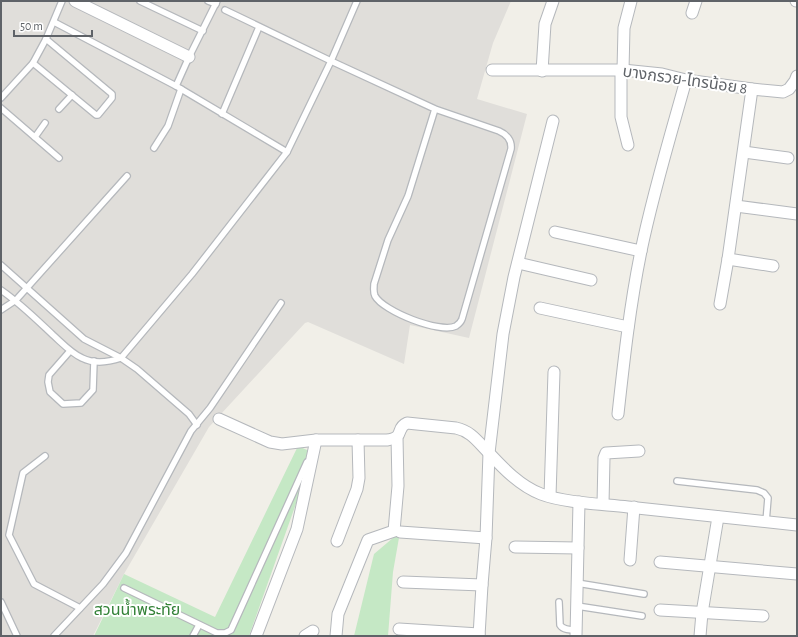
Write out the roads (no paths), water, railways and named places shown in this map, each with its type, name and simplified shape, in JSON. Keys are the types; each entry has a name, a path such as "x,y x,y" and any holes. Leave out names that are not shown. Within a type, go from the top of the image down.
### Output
{"street":[{"path":"75,1 189,57"},
{"path":"542,71 545,24 553,1"},
{"path":"628,145 621,117 624,28 631,1"},
{"path":"692,13 696,1"},
{"name":"บางกรวย-ไทรน้อย 8","path":"492,70 622,70 662,74 686,80 783,92 789,89 797,76"},
{"path":"618,414 628,327 641,251 654,195 686,80"},
{"path":"720,304 736,206 752,89"},
{"path":"399,630 479,635 486,538 489,453 503,334 518,263 553,121"},
{"path":"744,152 788,158"},
{"path":"736,206 797,214"},
{"path":"555,232 641,251"},
{"path":"728,259 773,266"},
{"path":"518,263 591,280"},
{"path":"540,308 628,327"},
{"path":"550,496 554,372"},
{"path":"219,420 270,442 282,444 315,444 358,440 387,440 397,437"},
{"path":"336,636 338,614 368,540 394,532 398,486 397,437 402,426 407,423 463,429 472,434 513,477 529,489 542,494 579,502 797,525"},
{"path":"337,541 358,484 358,440"},
{"path":"259,634 297,529 315,444"},
{"path":"603,504 604,458 606,453 639,451"},
{"path":"576,633 579,502"},
{"path":"630,560 634,507"},
{"path":"700,636 709,566 718,517"},
{"path":"400,532 486,538"},
{"path":"515,547 578,548"},
{"path":"660,562 797,574"},
{"path":"403,582 482,585"},
{"path":"660,610 763,616"}],"lane":[{"path":"1,98 33,62 46,39 62,1"},
{"path":"140,1 203,31"},
{"path":"154,148 168,126 178,88 189,57 216,3 208,1"},
{"path":"1,290 16,300 70,351 82,358 94,362 110,361 121,358 192,274 287,152 358,1"},
{"path":"225,10 435,109 499,131 506,135 512,145 462,319 457,326 452,327 430,326 399,314 378,300 374,290 374,284 388,240 408,196 435,109"},
{"path":"54,22 178,88 287,152"},
{"path":"222,114 259,27"},
{"path":"33,62 97,115 99,115 113,97 112,94 46,39"},
{"path":"59,109 72,95"},
{"path":"1,108 59,158"},
{"path":"35,137 46,123"},
{"path":"1,310 16,300 127,176"},
{"path":"1,266 84,339 121,358 137,369 189,414 196,425"},
{"path":"54,636 103,584 126,552 191,431 210,408 281,303"},
{"path":"70,351 49,375 48,382 50,392 63,404 81,403 93,390 94,362"},
{"path":"124,588 218,633 224,633 231,630 315,444"},
{"path":"45,456 23,473 9,535 34,584 80,608"},
{"path":"677,481 757,490 764,493 768,498 766,522"},
{"path":"577,583 644,594"},
{"path":"1,602 15,635"},
{"path":"559,602 561,627 576,633"},
{"path":"577,606 642,616"},
{"path":"192,636 199,625"}],"park label":[{"name":"สวนน้ำพระทัย","path":"137,610"}]}
